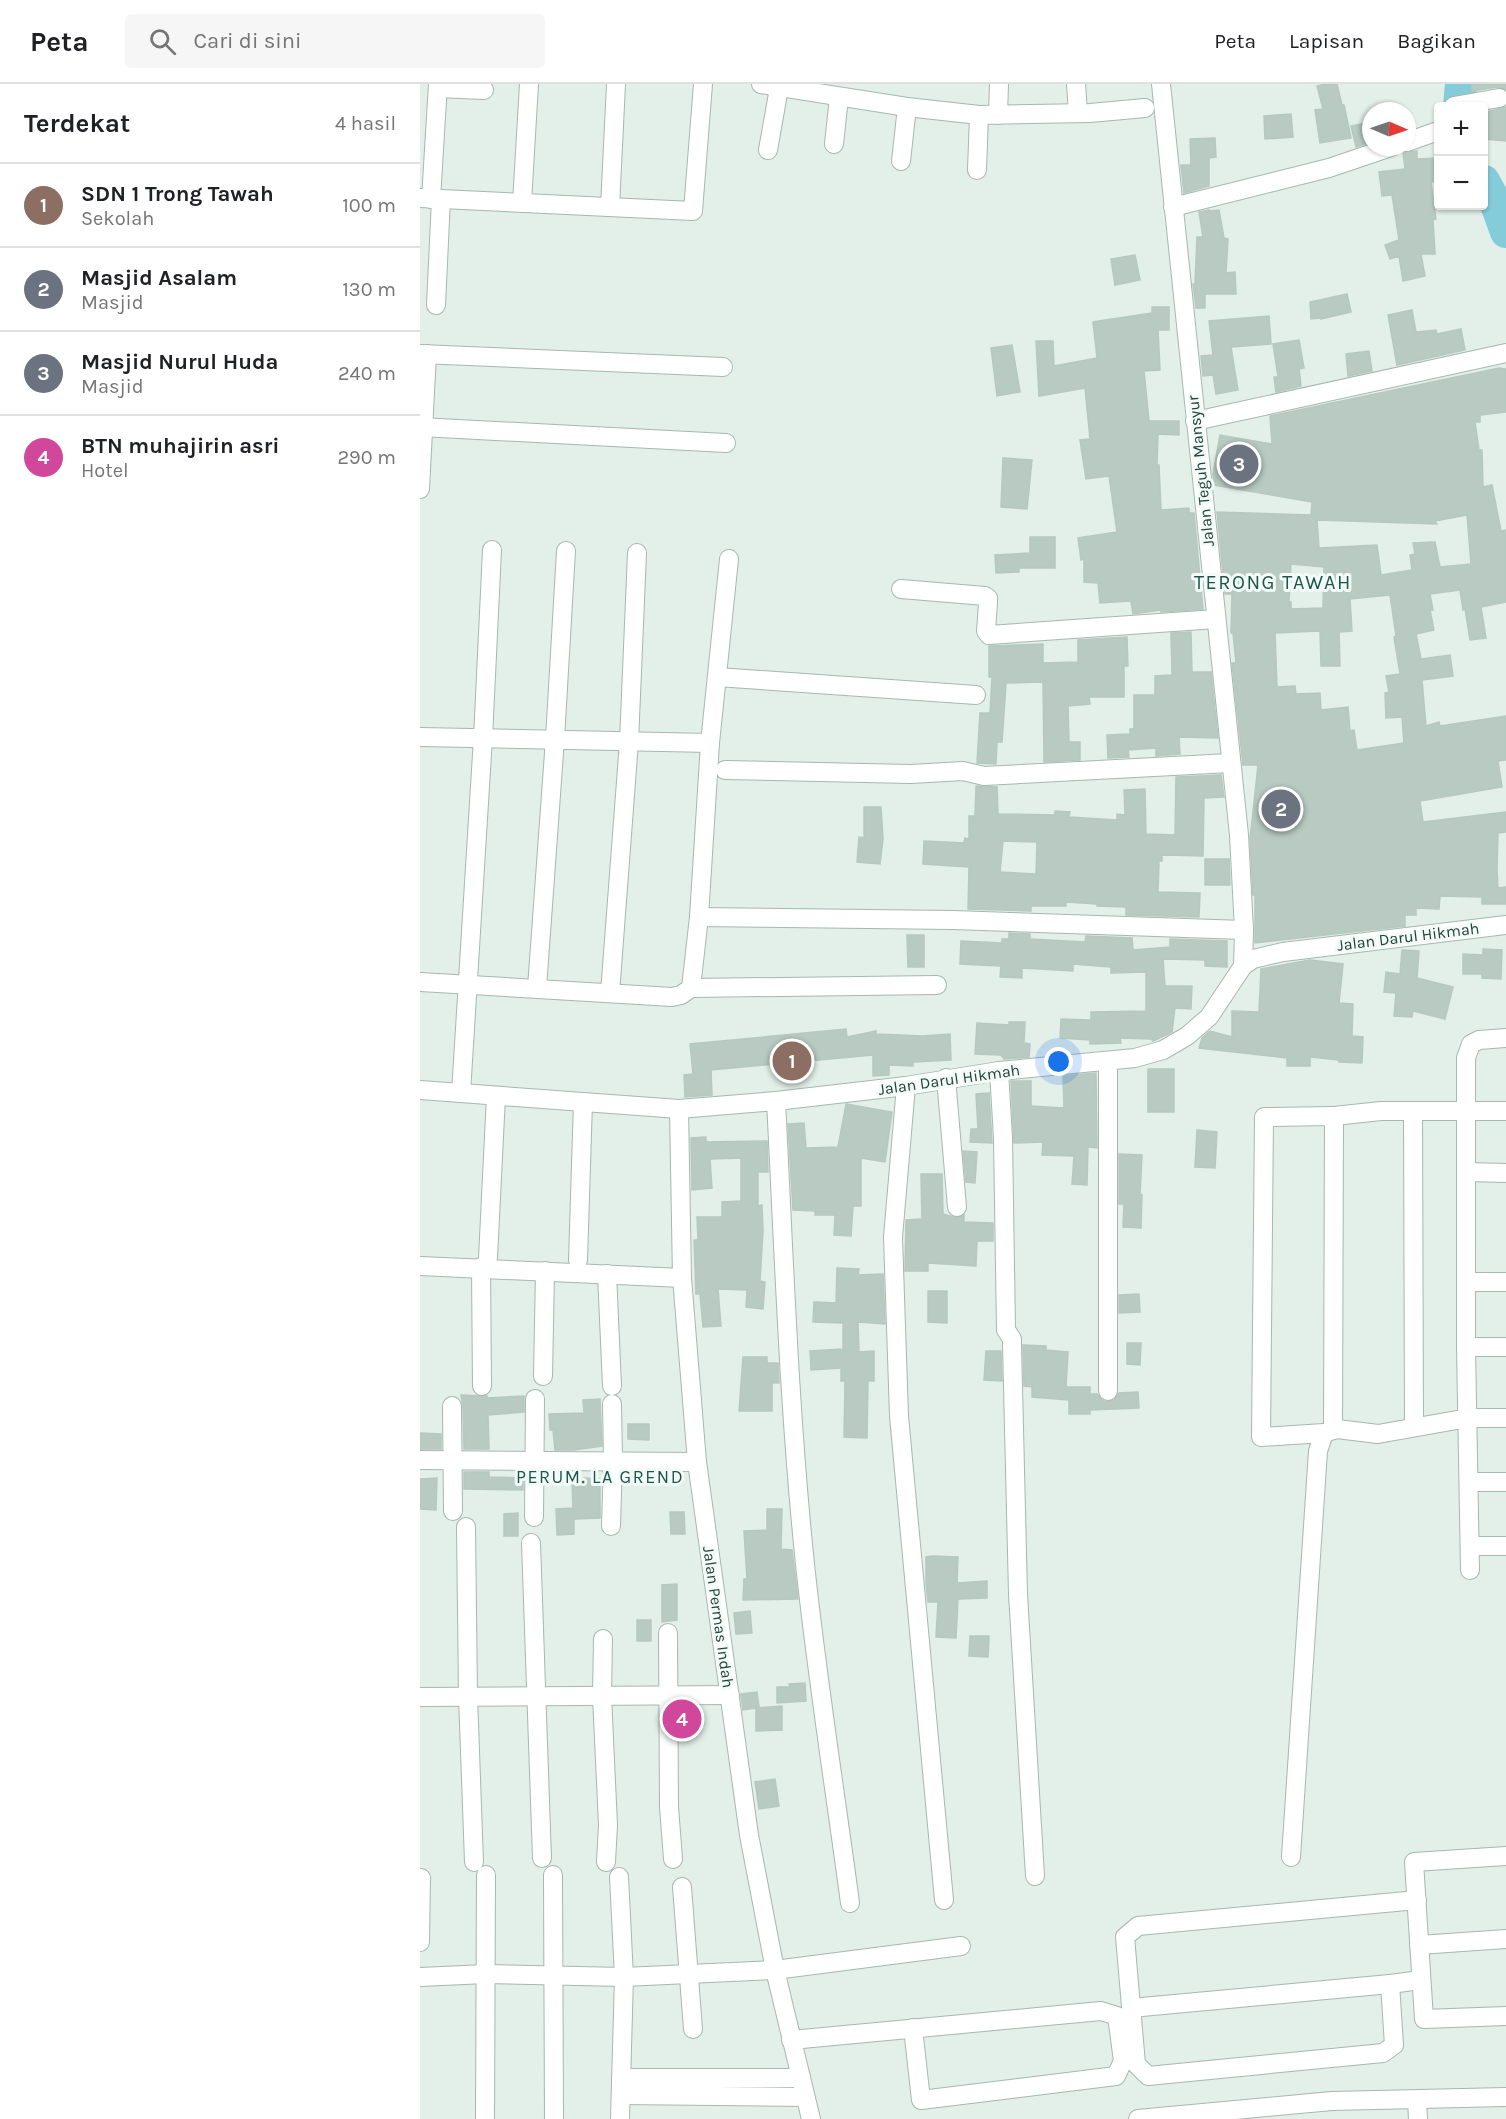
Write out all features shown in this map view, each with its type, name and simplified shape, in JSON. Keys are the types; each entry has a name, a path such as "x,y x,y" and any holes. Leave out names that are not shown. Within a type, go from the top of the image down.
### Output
{"street":[{"path":"522,203 529,84"},
{"path":"610,207 616,84"},
{"path":"430,199 693,211 703,84"},
{"path":"761,84 907,108 979,115 1078,113 1145,108"},
{"path":"998,115 999,84"},
{"path":"1076,84 1078,113"},
{"name":"Jalan Teguh Mansyur","path":"1161,84 1239,835 1244,930 1243,966"},
{"path":"436,305 430,199 438,86 484,90"},
{"path":"768,150 779,88"},
{"path":"834,144 839,98"},
{"path":"1472,102 1499,98"},
{"path":"901,161 907,108"},
{"path":"977,170 979,115"},
{"path":"1416,139 1434,132"},
{"path":"1173,207 1329,168 1365,156"},
{"path":"1195,421 1506,353"},
{"path":"420,489 424,354 723,367"},
{"path":"422,428 726,443"},
{"path":"461,1093 492,550"},
{"path":"537,988 566,551"},
{"path":"610,993 629,742 637,553"},
{"path":"691,988 699,917 710,743 729,559"},
{"path":"901,589 985,596 988,598 986,631 989,635 1216,619"},
{"path":"717,677 976,695"},
{"path":"420,737 710,743"},
{"path":"725,770 911,774 963,771 984,776 1230,763"},
{"path":"699,917 953,920 1244,930"},
{"name":"Jalan Darul Hikmah","path":"420,1090 679,1109 776,1101 906,1086 999,1071 1108,1062 1149,1055 1187,1036 1209,1017 1243,966 1253,959 1283,952 1506,925"},
{"path":"420,982 672,997 681,995 691,988 936,985"},
{"path":"1470,1570 1466,1347 1466,1058 1471,1044 1479,1040 1506,1038"},
{"path":"1108,1062 1108,1391"},
{"path":"999,1071 1003,1138 1006,1330 1012,1345 1018,1594 1035,1876"},
{"path":"946,1078 957,1207"},
{"path":"906,1086 893,1237 899,1416 944,1900"},
{"path":"482,1386 484,1262 496,1096"},
{"path":"776,1101 791,1378 805,1562 820,1693 850,1903"},
{"path":"578,1260 583,1102"},
{"name":"Jalan Permas Indah","path":"679,1109 682,1278 697,1462 749,1834 775,1970 811,2119"},
{"path":"1506,1111 1381,1111 1334,1116 1264,1117 1261,1437 1328,1431 1378,1434 1468,1418 1506,1418"},
{"path":"1413,1111 1414,1427"},
{"path":"1291,1857 1318,1451 1328,1431 1334,1116"},
{"path":"1466,1172 1506,1173"},
{"path":"420,1266 484,1262 545,1271 682,1278"},
{"path":"543,1376 545,1271"},
{"path":"606,1274 612,1395 611,1526"},
{"path":"1467,1282 1506,1282"},
{"path":"1466,1347 1506,1347"},
{"path":"534,1517 535,1399"},
{"path":"452,1406 453,1511"},
{"path":"420,1460 697,1462"},
{"path":"1469,1482 1506,1482"},
{"path":"466,1527 468,1696 486,1974 485,2119"},
{"path":"531,1543 542,1858"},
{"path":"1470,1546 1506,1546"},
{"path":"668,1633 669,1807 673,1858"},
{"path":"603,1639 602,1696 608,1825 606,1862"},
{"path":"420,1697 730,1695"},
{"path":"1506,1857 1414,1862 1424,2019 1506,2016"},
{"path":"553,1875 554,2119"},
{"path":"619,1877 624,1977 620,2119"},
{"path":"420,1942 422,1878"},
{"path":"682,1887 693,2029"},
{"path":"1390,1984 1394,2045 1383,2053 1148,2076 1136,2064 1125,1937 1138,1926 1417,1900"},
{"path":"1419,1945 1506,1939"},
{"path":"420,1977 486,1974 624,1977 775,1970 961,1946"},
{"path":"1131,2008 1421,1980"},
{"path":"791,2040 914,2028 1101,2011 1117,2016 1123,2061 1116,2076 921,2100 914,2028"},
{"path":"621,2087 801,2078"},
{"path":"621,2087 806,2097"},
{"path":"1138,2119 1332,2101 1506,2097"},
{"path":"1417,2100 1418,2119"}],"building":[{"path":"1337,84 1351,138 1320,143 1315,110 1323,109 1317,86"},
{"path":"1472,84 1506,84 1506,90 1497,87 1472,91"},
{"path":"1506,107 1506,141 1488,139 1488,112"},
{"path":"1291,114 1293,137 1265,139 1264,116"},
{"path":"1362,124 1362,145 1356,147 1351,126"},
{"path":"1215,138 1216,157 1209,158 1209,186 1184,193 1181,165 1191,165 1190,139"},
{"path":"1416,151 1417,159 1434,158 1434,182 1431,182 1436,219 1433,220 1435,254 1421,254 1425,276 1403,281 1399,256 1390,259 1385,245 1399,240 1392,195 1382,196 1379,172 1405,169 1403,156 1416,156"},
{"path":"1219,210 1224,238 1228,239 1226,273 1235,272 1236,294 1205,294 1205,308 1196,308 1193,284 1195,284 1197,237 1203,237 1199,212"},
{"path":"1135,255 1140,280 1115,285 1111,259"},
{"path":"1347,294 1351,312 1311,319 1310,302"},
{"path":"1152,307 1169,307 1169,330 1158,330 1160,370 1144,371 1149,421 1179,421 1179,435 1158,434 1157,465 1159,465 1161,510 1189,508 1189,513 1194,513 1203,609 1161,612 1161,610 1133,614 1131,601 1100,603 1098,583 1084,582 1084,559 1081,560 1078,538 1117,532 1109,476 1086,479 1080,440 1090,439 1085,388 1039,396 1036,341 1053,341 1054,366 1097,358 1093,322 1152,313"},
{"path":"1412,310 1416,332 1436,330 1437,334 1461,329 1465,350 1397,365 1388,315"},
{"path":"1269,316 1271,344 1231,347 1238,390 1216,394 1213,375 1203,376 1201,356 1213,355 1209,321"},
{"path":"1299,340 1304,368 1299,369 1301,386 1276,392 1274,377 1278,377 1273,344"},
{"path":"1012,345 1020,392 997,396 991,348"},
{"path":"1369,351 1372,371 1348,376 1346,354"},
{"path":"1499,368 1506,369 1506,412 1480,415 1480,422 1475,422 1479,450 1482,450 1483,487 1492,485 1501,531 1506,530 1506,602 1481,607 1486,638 1470,640 1460,590 1430,594 1434,630 1416,634 1421,659 1450,655 1453,676 1422,680 1426,726 1439,722 1440,726 1506,716 1506,760 1498,761 1502,787 1420,801 1423,822 1506,812 1506,832 1498,833 1497,868 1498,888 1506,887 1506,904 1482,904 1482,897 1440,896 1439,909 1416,908 1416,915 1405,915 1405,926 1255,943 1255,895 1253,895 1250,839 1258,765 1243,765 1232,663 1236,663 1233,633 1231,633 1232,594 1225,594 1217,512 1311,515 1312,502 1214,485 1213,474 1220,435 1272,444 1270,416","holes":["1467,515 1471,564 1440,567 1435,542 1413,543 1415,554 1410,555 1412,570 1381,575 1377,545 1319,548 1317,520 1437,524 1435,521","1291,564 1324,567 1323,608 1291,609 1291,602 1289,602","1390,595 1400,674 1386,676 1389,692 1385,693 1386,718 1402,717 1404,743 1357,750 1354,730 1350,731 1348,707 1321,710 1320,693 1296,694 1295,686 1277,687 1275,633 1320,631 1321,666 1340,666 1339,632 1352,631 1350,599"]},
{"path":"1003,458 1032,460 1027,509 1001,507"},
{"path":"1030,537 1055,537 1055,568 1019,568 1019,572 996,573 995,555 1030,553"},
{"path":"1191,632 1192,672 1211,672 1218,738 1179,737 1180,754 1156,756 1156,748 1128,750 1129,757 1108,758 1107,735 1130,734 1130,729 1134,729 1134,695 1155,695 1155,676 1172,675 1171,633"},
{"path":"1127,637 1128,666 1124,666 1124,697 1089,697 1090,704 1068,706 1069,742 1080,742 1080,760 1044,762 1043,682 1006,683 1002,742 997,742 996,764 977,763 980,713 990,713 992,677 989,677 989,646 1043,644 1043,663 1078,662 1078,640"},
{"path":"1221,775 1224,797 1204,798 1203,856 1162,855 1162,861 1159,861 1158,892 1200,893 1199,917 1126,915 1126,907 1066,902 1066,906 1031,906 1031,911 968,909 969,867 923,864 924,841 964,843 965,838 969,839 969,816 975,816 976,786 997,787 998,814 1055,815 1055,811 1070,812 1069,817 1117,820 1117,814 1125,815 1124,790 1145,789 1146,834 1175,835 1176,777","holes":["1003,841 1037,842 1036,874 1000,872"]},
{"path":"864,807 881,807 883,839 880,864 857,862 859,837 864,838"},
{"path":"1205,859 1229,859 1230,885 1205,885"},
{"path":"1009,933 1030,934 1030,939 1085,942 1086,936 1132,938 1133,950 1170,947 1170,939 1227,941 1227,967 1205,966 1205,960 1163,959 1165,986 1192,986 1191,1009 1175,1008 1172,1032 1153,1041 1151,1039 1120,1038 1121,1043 1090,1044 1090,1040 1060,1038 1061,1019 1091,1020 1091,1012 1146,1011 1146,972 1111,973 1111,967 1073,964 1073,971 1022,968 1022,978 1000,977 1001,966 960,964 961,941 1002,943 1002,939 1009,939"},
{"path":"907,935 924,935 924,967 908,967"},
{"path":"1483,949 1502,950 1501,979 1482,978 1482,974 1463,974 1463,954 1483,955"},
{"path":"1402,950 1419,951 1417,978 1453,987 1445,1019 1413,1011 1412,1017 1394,1016 1396,993 1384,992 1386,972 1400,974"},
{"path":"1310,960 1343,964 1339,1003 1353,1004 1352,1036 1363,1037 1362,1063 1310,1057 1310,1066 1287,1066 1287,1058 1199,1048 1202,1038 1210,1031 1232,1037 1232,1011 1259,1012 1261,969"},
{"path":"1009,1022 1025,1022 1024,1043 1030,1044 1029,1057 1004,1059 1001,1055 975,1054 977,1023 1009,1025"},
{"path":"846,1029 847,1037 876,1031 876,1034 923,1036 950,1034 951,1060 913,1062 913,1066 889,1065 889,1075 873,1076 873,1055 711,1070 712,1095 685,1097 684,1075 693,1074 690,1044"},
{"path":"1148,1069 1174,1069 1174,1112 1148,1112"},
{"path":"1096,1073 1097,1148 1088,1147 1087,1185 1072,1184 1074,1156 1042,1155 1043,1142 1014,1143 1011,1081 1031,1081 1031,1106 1064,1108 1063,1076"},
{"path":"989,1093 992,1143 970,1142 971,1129 978,1129 976,1094"},
{"path":"846,1104 892,1112 885,1162 861,1158 861,1206 853,1206 851,1236 834,1235 835,1215 815,1215 815,1211 793,1210 788,1124 804,1123 806,1148 838,1147"},
{"path":"1197,1130 1217,1132 1215,1168 1195,1167"},
{"path":"706,1137 706,1142 767,1141 768,1172 758,1172 758,1206 762,1205 763,1231 760,1281 765,1282 763,1309 746,1307 747,1290 718,1289 721,1326 703,1327 700,1294 696,1294 694,1240 698,1240 697,1217 722,1217 722,1202 741,1201 741,1158 710,1159 712,1188 692,1190 691,1138"},
{"path":"963,1151 977,1152 975,1183 966,1182"},
{"path":"1119,1154 1142,1155 1141,1228 1123,1227 1124,1204 1119,1204"},
{"path":"921,1174 942,1174 943,1214 957,1218 964,1215 964,1222 993,1223 993,1241 977,1241 976,1266 928,1263 928,1271 905,1271 906,1220 922,1219"},
{"path":"837,1268 859,1269 858,1275 883,1274 885,1324 858,1322 859,1352 874,1351 874,1381 868,1381 867,1438 844,1437 845,1381 841,1381 841,1368 811,1370 810,1351 843,1349 843,1323 813,1322 814,1302 836,1303"},
{"path":"928,1291 947,1291 947,1323 928,1322"},
{"path":"1139,1294 1140,1312 1119,1313 1119,1295"},
{"path":"1127,1343 1141,1343 1140,1365 1127,1364"},
{"path":"1023,1345 1046,1346 1046,1350 1068,1352 1066,1387 1090,1387 1090,1394 1097,1394 1107,1402 1114,1400 1119,1393 1138,1392 1139,1408 1090,1410 1090,1414 1069,1414 1069,1400 1032,1397 1032,1387 1034,1387 1024,1386"},
{"path":"986,1351 1001,1351 1002,1381 984,1380"},
{"path":"743,1357 767,1357 767,1363 778,1363 779,1383 772,1383 772,1411 739,1411"},
{"path":"461,1395 487,1396 487,1398 524,1396 524,1412 488,1415 489,1449 464,1449"},
{"path":"600,1399 602,1446 555,1450 549,1414 584,1413 583,1400"},
{"path":"628,1424 649,1424 649,1440 628,1439"},
{"path":"420,1433 441,1434 441,1449 420,1449"},
{"path":"464,1472 489,1472 489,1477 523,1478 523,1490 464,1489"},
{"path":"437,1478 436,1510 420,1509 420,1479"},
{"path":"584,1478 600,1479 600,1518 574,1519 574,1534 557,1535 556,1509 573,1508 572,1482 584,1481"},
{"path":"767,1509 782,1509 781,1549 792,1550 798,1599 743,1600 744,1579 747,1579 744,1531 767,1530"},
{"path":"670,1512 684,1512 685,1534 671,1534"},
{"path":"518,1513 518,1536 504,1536 504,1514"},
{"path":"926,1557 958,1557 957,1583 987,1581 987,1598 958,1599 956,1638 936,1637 938,1602 928,1602 926,1584"},
{"path":"677,1584 677,1620 662,1622 662,1585"},
{"path":"750,1611 752,1633 736,1634 734,1613"},
{"path":"637,1620 651,1620 651,1641 637,1641"},
{"path":"970,1636 989,1636 988,1657 969,1656"},
{"path":"805,1683 806,1701 777,1703 777,1687 790,1687 789,1684"},
{"path":"757,1692 759,1707 743,1710 741,1694"},
{"path":"782,1706 782,1730 756,1731 756,1708"},
{"path":"775,1779 779,1806 759,1809 755,1782"}],"waterway":[{"path":"1459,102 1461,84"},
{"path":"1488,188 1506,232"}],"place":[{"name":"Masjid Nurul Huda","path":"1239,464"},
{"name":"Masjid Asalam","path":"1281,809"},
{"name":"SDN 1 Trong Tawah","path":"792,1061"},
{"name":"BTN muhajirin asri","path":"682,1719"}],"district":[{"name":"TERONG TAWAH","path":"1273,582"},
{"name":"PERUM. LA GREND","path":"600,1477"}]}
